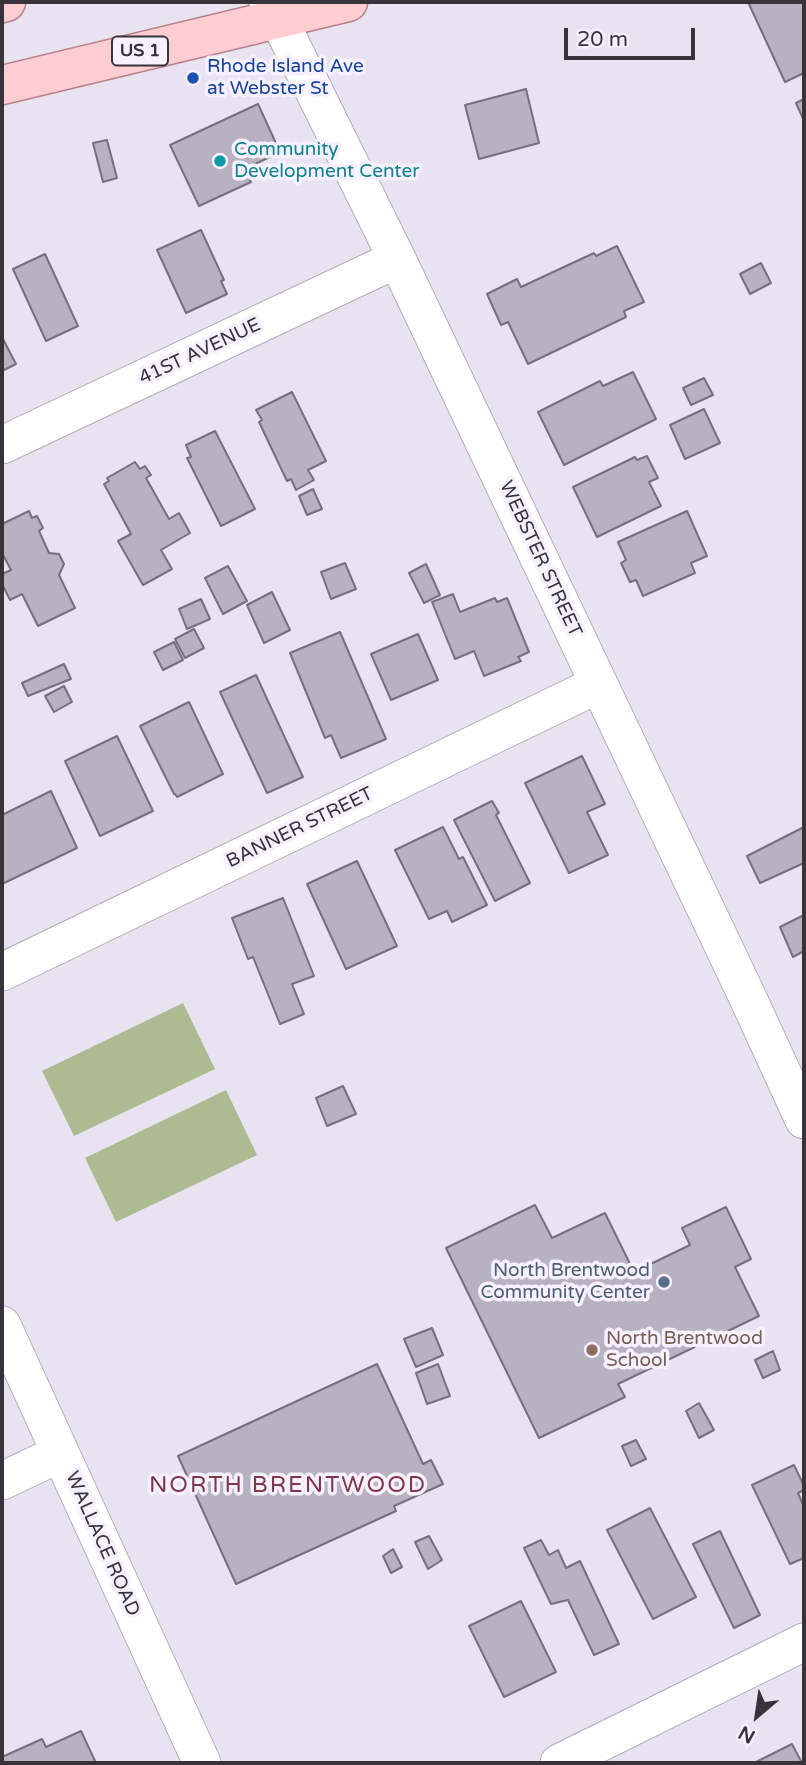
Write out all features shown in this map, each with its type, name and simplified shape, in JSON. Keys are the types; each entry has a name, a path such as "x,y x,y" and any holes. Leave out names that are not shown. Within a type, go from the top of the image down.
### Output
{"main road":[{"name":"US 1","path":"2,85 273,10 348,2"}],"street":[{"name":"WEBSTER STREET","path":"273,10 397,259 804,1120"},
{"name":"41ST AVENUE","path":"2,445 397,259"},
{"name":"BANNER STREET","path":"2,972 599,684"},
{"name":"WALLACE ROAD","path":"2,1325 202,1763"},
{"path":"2,1481 60,1452"},
{"path":"559,1763 804,1642"}],"green space":[{"path":"183,1003 215,1069 74,1136 42,1071"},
{"path":"226,1090 257,1155 116,1222 85,1158"}],"building":[{"path":"748,2 804,2 804,73 785,82"},
{"path":"526,89 539,143 479,159 465,105"},
{"path":"804,99 804,121 796,103"},
{"name":"Community Development Center","path":"258,104 280,152 245,169 251,182 199,206 170,145"},
{"path":"107,140 117,178 103,182 93,143"},
{"path":"201,230 224,280 221,281 227,294 186,313 157,250"},
{"path":"617,246 644,302 624,311 626,317 528,364 508,322 501,325 487,294 517,279 521,287 594,253 596,256"},
{"path":"45,254 78,326 46,341 13,269"},
{"path":"761,263 771,283 750,294 740,274"},
{"path":"2,337 16,364 2,371"},
{"path":"633,372 656,419 564,465 538,412 600,381 603,386"},
{"path":"704,378 713,395 691,405 683,388"},
{"path":"292,392 326,461 308,470 314,480 296,490 291,479 287,481 256,410"},
{"path":"704,409 720,443 685,459 670,425"},
{"path":"215,431 255,509 221,526 187,458 191,457 186,445"},
{"path":"647,456 658,478 649,482 661,506 597,537 573,487 635,457 637,460"},
{"path":"135,462 140,469 145,466 151,475 146,478 169,519 179,513 190,533 161,550 172,569 143,585 118,541 131,534 104,484 109,481 107,478"},
{"path":"313,489 322,509 307,515 299,496"},
{"path":"29,511 32,518 37,516 43,528 39,531 49,553 59,554 64,564 59,575 75,608 38,626 22,594 10,600 2,584 2,574 11,570 2,553 2,524"},
{"path":"687,511 707,556 691,563 695,573 643,596 636,580 630,582 621,563 626,560 618,542"},
{"path":"345,563 356,589 331,599 321,572"},
{"path":"426,564 440,595 424,603 409,573"},
{"path":"228,566 247,601 223,614 205,578"},
{"path":"272,592 290,630 264,643 247,605"},
{"path":"453,594 460,612 495,598 497,602 507,598 529,652 518,657 521,661 484,676 474,651 455,659 432,602"},
{"path":"201,599 210,619 187,629 179,609"},
{"path":"194,629 204,648 185,658 175,639"},
{"path":"340,632 386,739 341,758 331,735 325,738 290,653"},
{"path":"418,634 438,680 391,700 371,654"},
{"path":"174,642 183,660 163,670 154,652"},
{"path":"64,664 71,679 28,696 22,683"},
{"path":"256,675 303,777 267,793 220,692"},
{"path":"64,686 72,702 54,712 45,696"},
{"path":"189,702 223,774 177,797 140,726"},
{"path":"117,736 153,811 100,836 65,761"},
{"path":"582,756 605,804 587,812 608,855 569,873 525,783"},
{"path":"51,791 77,848 2,884 2,815"},
{"path":"492,801 499,813 496,815 530,883 495,901 454,820"},
{"path":"443,827 459,859 463,857 487,905 452,922 447,911 429,919 395,850"},
{"path":"804,827 804,863 760,883 747,856"},
{"path":"357,861 397,946 346,969 307,884"},
{"path":"283,898 314,976 292,984 304,1014 280,1024 253,957 248,959 232,918"},
{"path":"804,915 804,951 793,957 780,927"},
{"path":"343,1086 356,1114 327,1126 316,1098"},
{"name":"North Brentwood School","path":"535,1205 552,1238 605,1213 634,1272 690,1245 682,1228 726,1207 751,1259 735,1267 759,1316 618,1384 625,1397 539,1438 446,1248"},
{"path":"432,1328 443,1355 416,1367 404,1339"},
{"path":"773,1351 780,1370 763,1378 755,1360"},
{"path":"377,1364 423,1464 431,1460 443,1484 394,1506 396,1511 236,1584 178,1456"},
{"path":"438,1364 450,1396 427,1404 416,1373"},
{"path":"699,1403 714,1430 699,1438 686,1411"},
{"path":"636,1440 646,1459 631,1466 622,1446"},
{"path":"794,1465 804,1486 804,1490 798,1493 804,1507 804,1558 790,1564 752,1485"},
{"path":"650,1508 696,1597 653,1619 607,1530"},
{"path":"720,1531 760,1615 734,1628 693,1544"},
{"path":"429,1536 442,1560 428,1569 415,1542"},
{"path":"541,1540 549,1555 558,1550 566,1568 580,1561 619,1644 594,1655 568,1600 551,1604 524,1548"},
{"path":"393,1549 402,1567 391,1573 383,1556"},
{"path":"521,1601 556,1672 504,1697 469,1626"},
{"path":"81,1731 96,1763 2,1763 2,1757 42,1739 46,1747"},
{"path":"792,1744 802,1763 754,1763"}],"place":[{"name":"Rhode Island Ave at Webster St","path":"193,78"},
{"name":"Community Development Center","path":"220,161"},
{"name":"North Brentwood Community Center","path":"664,1282"},
{"name":"North Brentwood School","path":"592,1350"}],"district":[{"name":"NORTH BRENTWOOD","path":"288,1486"}]}
